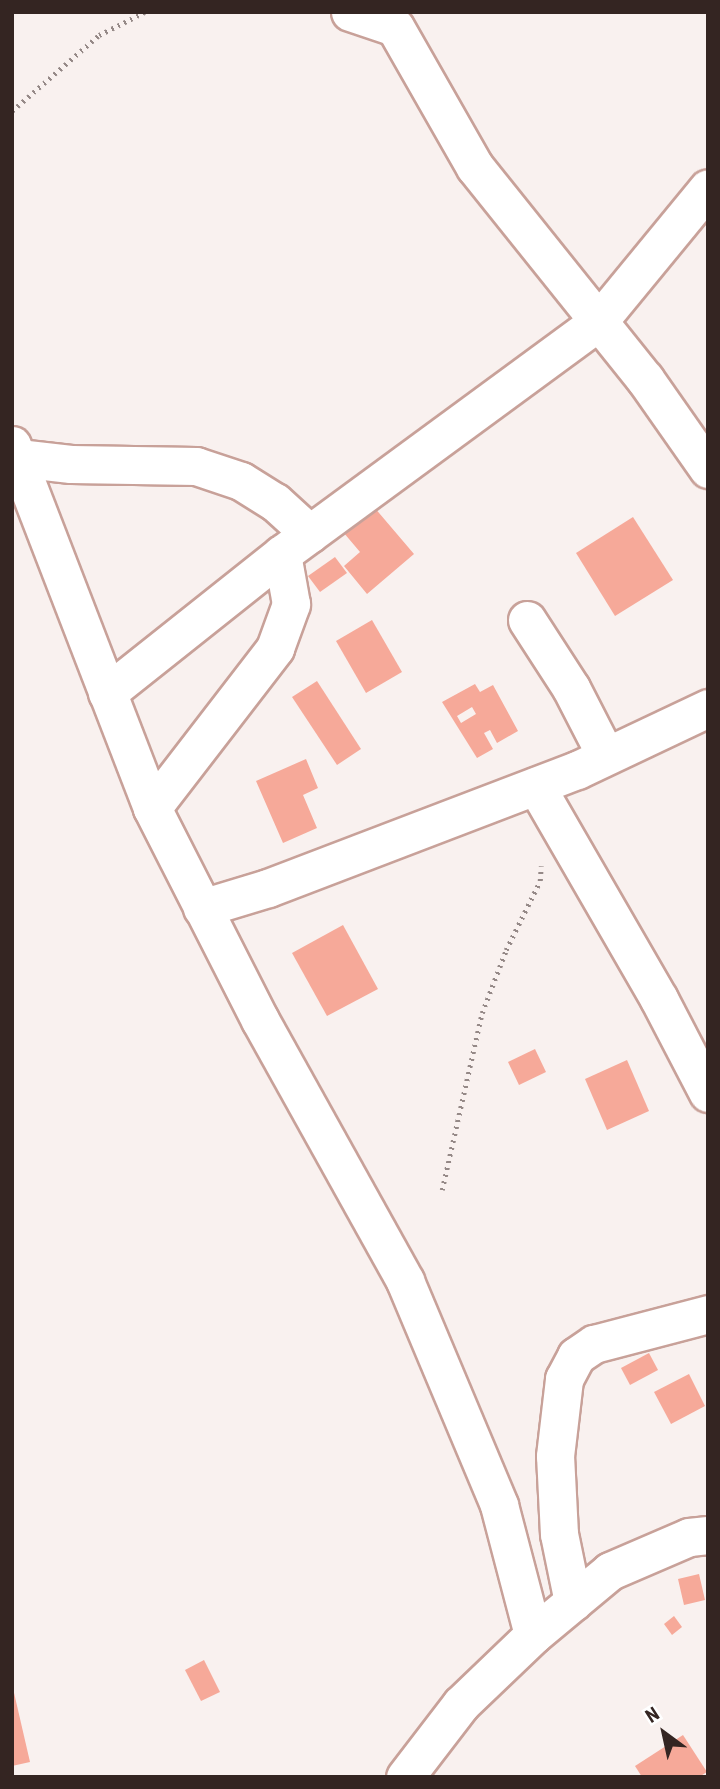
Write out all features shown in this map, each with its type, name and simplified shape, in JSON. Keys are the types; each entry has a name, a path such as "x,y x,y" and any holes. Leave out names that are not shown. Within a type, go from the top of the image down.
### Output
{"street":[{"path":"350,12 395,27 475,166 598,322 708,469"},
{"path":"107,693 296,544 598,322 708,188"},
{"path":"152,808 275,648 291,604 296,544 275,502 241,481 196,466 15,451 152,808 350,1187 405,1281 499,1505 533,1634"},
{"path":"527,620 571,688 606,756"},
{"path":"202,908 268,888 536,786 708,708"},
{"path":"536,786 653,987 708,1093"},
{"path":"573,1602 559,1534 555,1456 564,1379 576,1356 594,1344 708,1314"},
{"path":"405,1777 461,1704 533,1634 610,1572 689,1537 708,1535"}],"path":[{"path":"12,111 99,35 145,12"},
{"path":"442,1190 482,1013 506,950 540,881 541,855"}],"building":[{"path":"368,500 414,554 367,594 344,566 360,552 338,526"},
{"path":"633,517 673,580 615,616 576,553"},
{"path":"335,557 347,573 320,592 308,576"},
{"path":"372,620 402,672 366,693 336,641"},
{"path":"317,681 361,749 337,765 292,697"},
{"path":"475,684 480,692 493,685 518,731 497,743 490,730 484,733 493,749 477,758 442,702","holes":["472,707 476,714 461,723 457,716"]},
{"path":"306,759 318,788 303,795 317,828 283,843 256,781"},
{"path":"343,925 378,989 327,1016 292,953"},
{"path":"535,1049 546,1072 519,1085 508,1062"},
{"path":"627,1060 649,1111 607,1130 585,1079"},
{"path":"649,1353 658,1370 630,1385 621,1368"},
{"path":"689,1374 705,1406 671,1424 654,1392"},
{"path":"699,1574 705,1600 684,1605 678,1579"},
{"path":"674,1616 682,1627 672,1635 664,1624"},
{"path":"204,1660 220,1692 201,1701 185,1670"},
{"path":"12,1684 30,1762 12,1766"},
{"path":"683,1735 707,1772 699,1777 642,1777 635,1766"}]}
